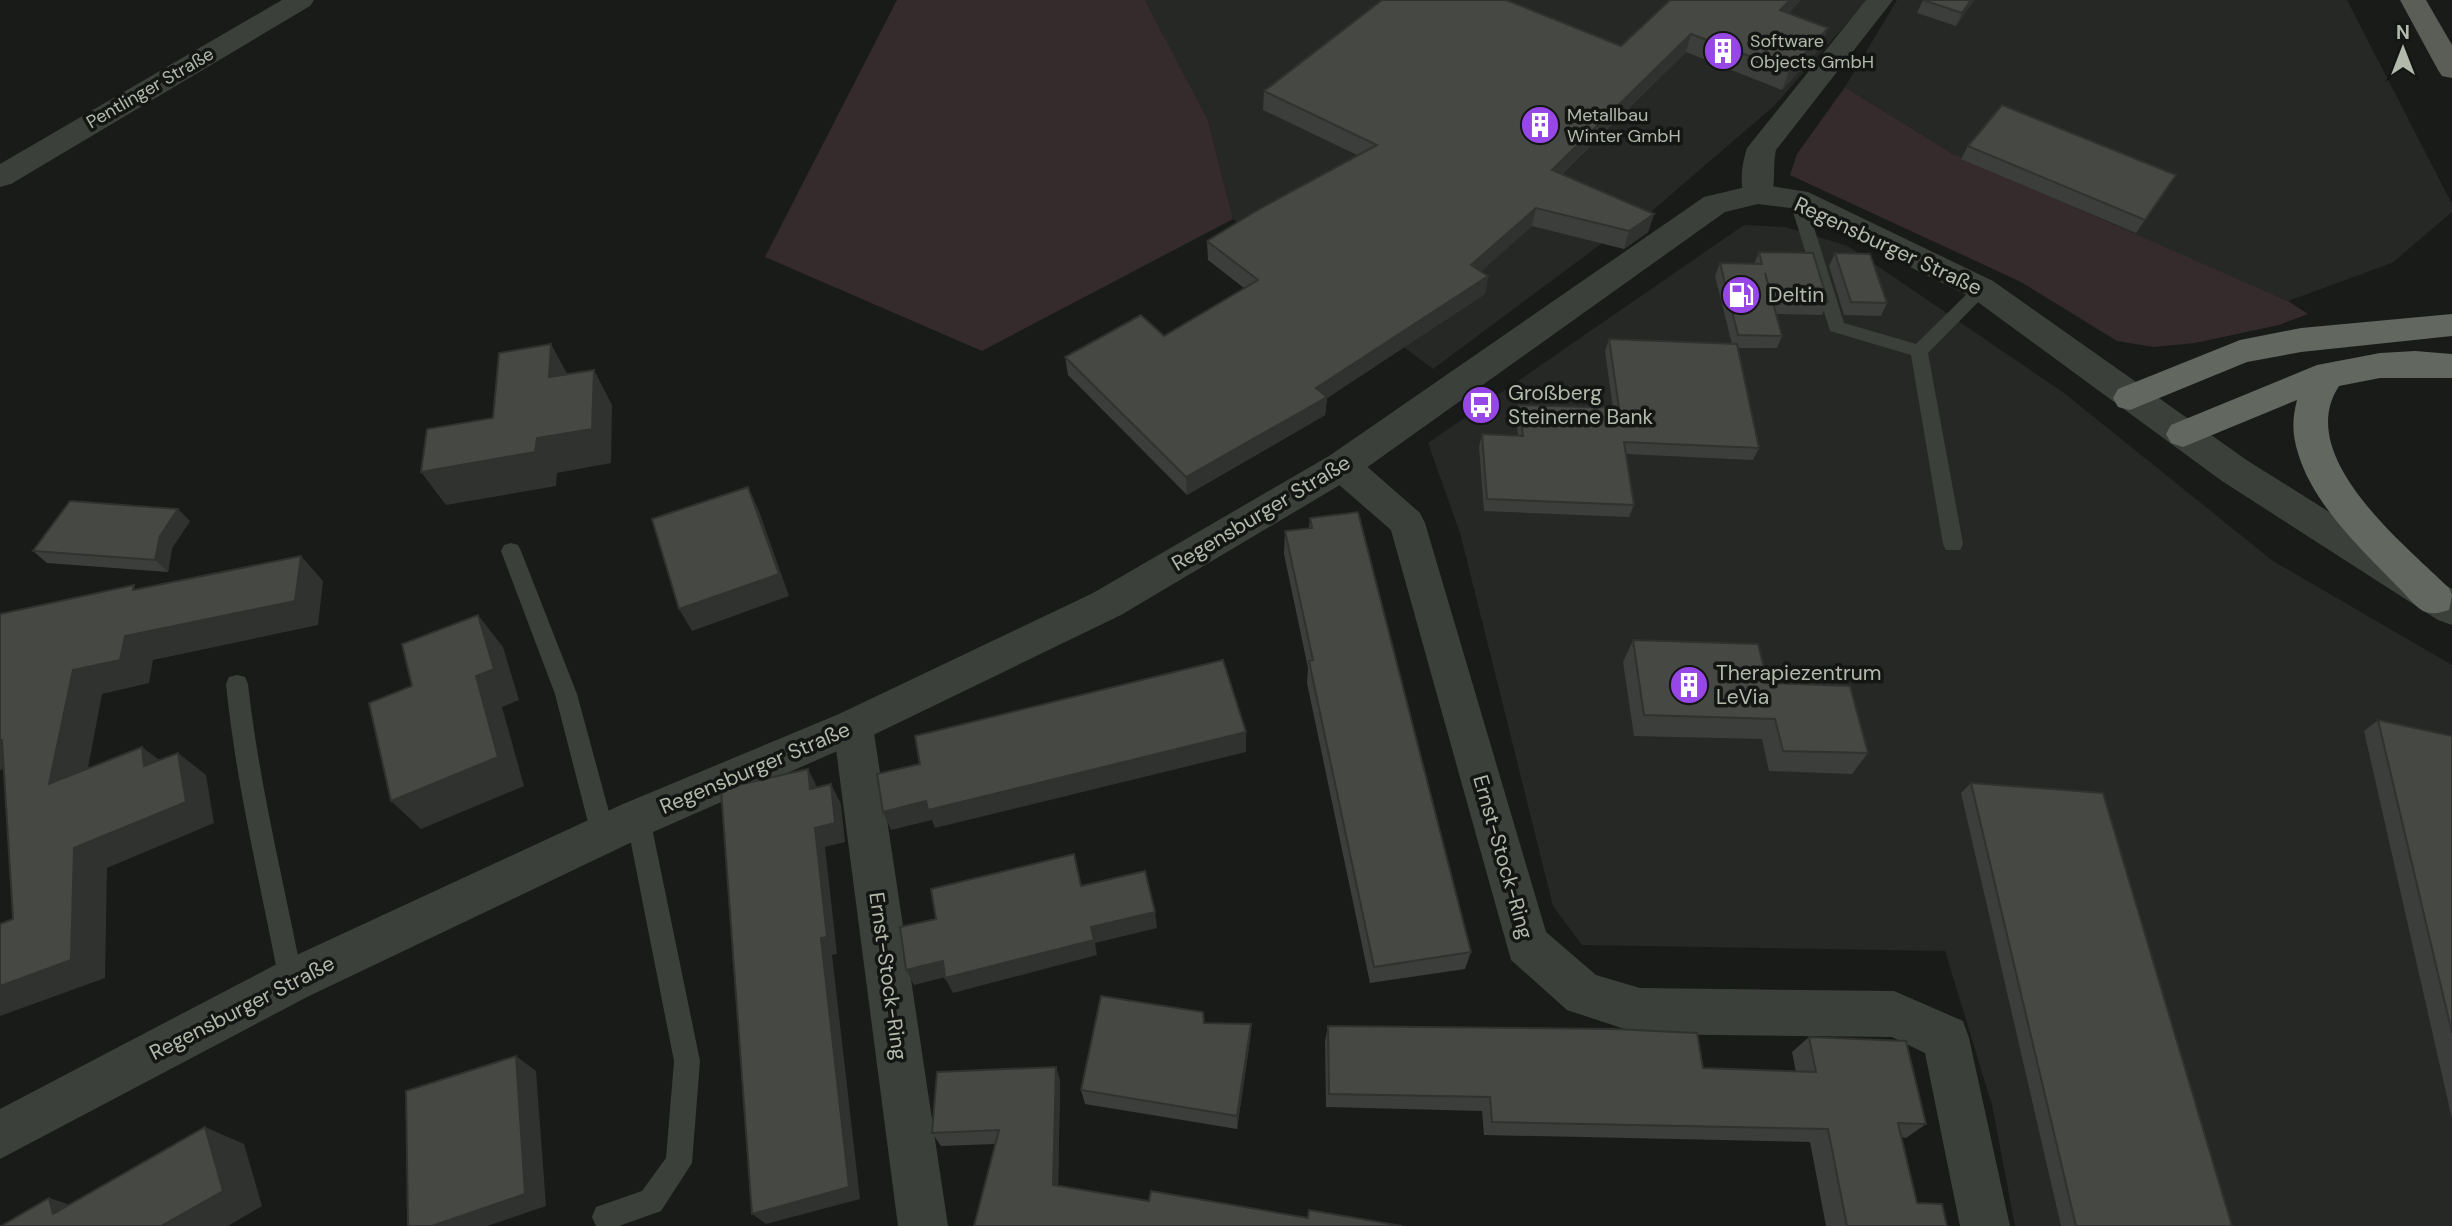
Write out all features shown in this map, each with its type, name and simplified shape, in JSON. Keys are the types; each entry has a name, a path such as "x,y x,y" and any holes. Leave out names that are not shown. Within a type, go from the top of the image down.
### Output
{"highway":[{"path":"2130,398 2240,352 2301,340 2452,325"},
{"path":"2182,434 2329,374 2378,364 2452,366"},
{"path":"2329,374 2312,402 2309,425 2317,458 2340,498 2444,604"}],"main road":[{"path":"2413,0 2452,70"}],"street":[{"name":"Pentlinger Straße","path":"0,177 302,0"},
{"path":"1777,197 1757,165 1762,148 1880,0"},
{"name":"Regensburger Straße","path":"0,1135 291,981 638,818 853,726 1107,604 1342,466 1715,204 1777,197 1982,289 2235,471 2444,604"},
{"name":"Ernst-Stock-Ring","path":"1342,466 1407,523 1527,946 1583,994 1640,1011 1894,1014 1946,1038 1985,1226"},
{"name":"Ernst-Stock-Ring","path":"853,726 923,1226"}],"lane":[{"path":"1777,197 1836,327 1919,351"},
{"path":"1919,351 1982,289"},
{"path":"1919,351 1953,544"},
{"path":"511,551 566,694 603,834"},
{"path":"237,684 245,762 258,811 291,981"},
{"path":"606,1217 651,1201 679,1163 687,1061 638,818"}],"shaded area":[{"path":"897,0 1145,0 1208,120 1233,219 982,351 765,257"},
{"path":"1145,0 1867,0 1774,106 1646,216 1632,221 1433,369 1233,219 1208,120"},
{"path":"1897,0 2347,0 2452,204 2452,212 2392,263 2288,301 1961,159 1845,87"},
{"path":"1845,87 1953,154 2288,301 2308,314 2279,325 2195,343 2154,347 2117,341 2021,282 1790,175 1797,154"},
{"path":"1744,225 1785,227 1848,246 2064,393 2273,561 2452,665 2452,1226 2015,1226 1992,1105 1945,951 1582,945 1553,906 1460,533 1428,443"}],"building":[{"path":"1382,0 1506,0 1621,46 1670,0 1790,0 1780,10 1828,28 1789,71 1691,34 1552,170 1654,214 1629,231 1536,208 1471,265 1488,276 1316,388 1327,397 1186,477 1065,357 1141,315 1164,336 1258,280 1207,241 1261,208 1377,145 1264,91"},
{"path":"1923,0 1971,0 1962,13"},
{"path":"2002,105 2176,175 2145,220 1968,146"},
{"path":"1759,252 1813,253 1828,302 1773,301 1765,273 1782,336 1738,335 1720,263 1762,264"},
{"path":"1835,253 1870,254 1887,303 1851,302"},
{"path":"1609,339 1737,344 1759,448 1624,442 1634,505 1487,499 1482,434 1523,436 1519,405 1619,408"},
{"path":"551,344 549,377 594,370 592,429 537,438 535,452 421,472 427,429 493,418 499,353"},
{"path":"748,487 779,574 679,609 652,519"},
{"path":"70,501 178,509 160,536 155,560 33,551"},
{"path":"1358,512 1471,952 1374,967 1309,661 1313,660 1285,531 1312,528 1310,518"},
{"path":"301,556 295,601 125,636 120,660 73,670 49,784 142,747 144,766 178,753 186,802 74,848 71,960 0,986 0,924 13,919 0,740 0,614 134,585 133,590"},
{"path":"478,615 494,669 476,676 498,757 391,801 369,703 412,686 402,644"},
{"path":"1633,640 1758,644 1768,683 1850,686 1868,753 1783,751 1775,719 1644,715"},
{"path":"1223,660 1246,732 928,810 926,801 883,812 877,774 920,764 915,736"},
{"path":"2378,720 2452,736 2452,1033"},
{"path":"808,769 810,789 831,784 835,823 815,828 827,937 821,938 849,1187 752,1214 721,789"},
{"path":"1971,783 2103,793 2232,1226 2076,1226"},
{"path":"1074,854 1081,886 1145,871 1155,912 1091,927 1094,940 945,978 943,961 906,970 900,927 936,919 931,889"},
{"path":"1101,996 1203,1012 1204,1023 1251,1024 1237,1116 1081,1090"},
{"path":"1328,1026 1614,1029 1697,1033 1703,1068 1816,1072 1809,1037 1906,1041 1926,1124 1898,1123 1917,1203 1942,1204 1947,1226 1847,1226 1828,1129 1492,1122 1490,1097 1329,1094"},
{"path":"516,1056 525,1194 432,1226 408,1226 406,1091"},
{"path":"1056,1067 1053,1185 1149,1201 1151,1191 1308,1218 1309,1210 1402,1226 974,1226 999,1130 932,1133 937,1072"},
{"path":"205,1127 223,1191 161,1226 1,1226 49,1198 53,1214"}],"place":[{"name":"Software Objects GmbH","path":"1723,51"},
{"name":"Metallbau Winter GmbH","path":"1540,125"},
{"name":"Deltin","path":"1741,295"},
{"name":"Großberg Steinerne Bank","path":"1481,405"},
{"name":"Therapiezentrum LeVia","path":"1689,685"}]}
